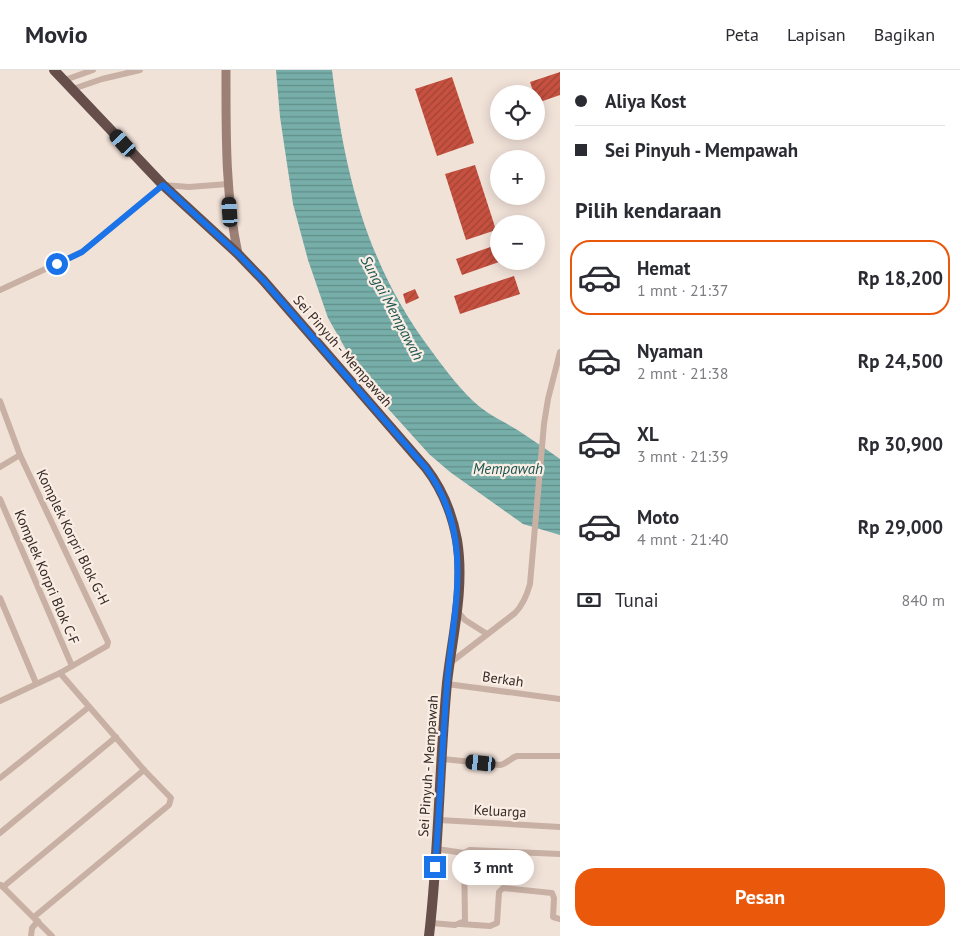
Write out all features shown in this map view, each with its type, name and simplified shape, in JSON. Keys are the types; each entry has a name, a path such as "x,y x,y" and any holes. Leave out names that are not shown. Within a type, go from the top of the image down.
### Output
{"highway":[{"name":"Sei Pinyuh - Mempawah","path":"54,70 163,185 238,254 263,280 438,484 452,518 457,542 459,568 447,684 437,849 429,936"}],"main road":[{"path":"226,70 228,184 232,228 238,254"}],"street":[{"path":"65,80 93,70"},
{"path":"73,89 102,78 140,70"},
{"path":"0,290 82,252 163,185 189,187 228,184"},
{"path":"450,663 515,614 524,602 530,584 544,424 548,399 560,352"},
{"name":"Komplek Korpri Blok G-H","path":"0,401 20,455 108,642 107,646 72,666"},
{"path":"0,467 20,455"},
{"name":"Komplek Korpri Blok C-F","path":"0,499 72,666"},
{"path":"0,598 36,683"},
{"path":"456,610 465,620 487,634"},
{"path":"0,701 72,666"},
{"path":"32,936 32,928 36,919 169,805 171,798 144,770 60,673"},
{"name":"Berkah","path":"447,684 557,698"},
{"path":"0,778 89,707"},
{"path":"0,833 116,737"},
{"path":"443,759 500,765 507,763 517,756 560,756"},
{"path":"52,936 1,885 144,770"},
{"name":"Keluarga","path":"439,820 560,827"},
{"path":"437,849 464,853 470,850 560,854"},
{"path":"460,924 465,921 464,853"},
{"path":"431,923 490,926 497,923 499,892 503,888 552,893 554,898 553,917 560,919"}],"water":[{"name":"Mempawah","path":"276,70 332,70 337,109 352,183 375,253 391,287 410,320 433,353 467,395 485,411 560,459 560,535 523,524 450,472 429,454 365,383 328,318 308,260 293,204 280,117"}],"building":[{"path":"560,72 560,95 545,100 545,85 531,85 530,82"},
{"path":"452,77 474,143 437,156 415,89"},
{"path":"475,165 491,215 490,232 466,240 445,174"},
{"path":"490,247 490,265 462,275 456,259"},
{"path":"514,276 520,294 460,314 454,296"},
{"path":"415,289 419,298 406,304 403,294"}],"route":[{"path":"57,264 82,252 163,185 238,254 263,280 438,484 452,518 457,542 459,568 455,628 447,684 435,867"}],"water label":[{"name":"Sungai Mempawah","path":"392,308"}]}
